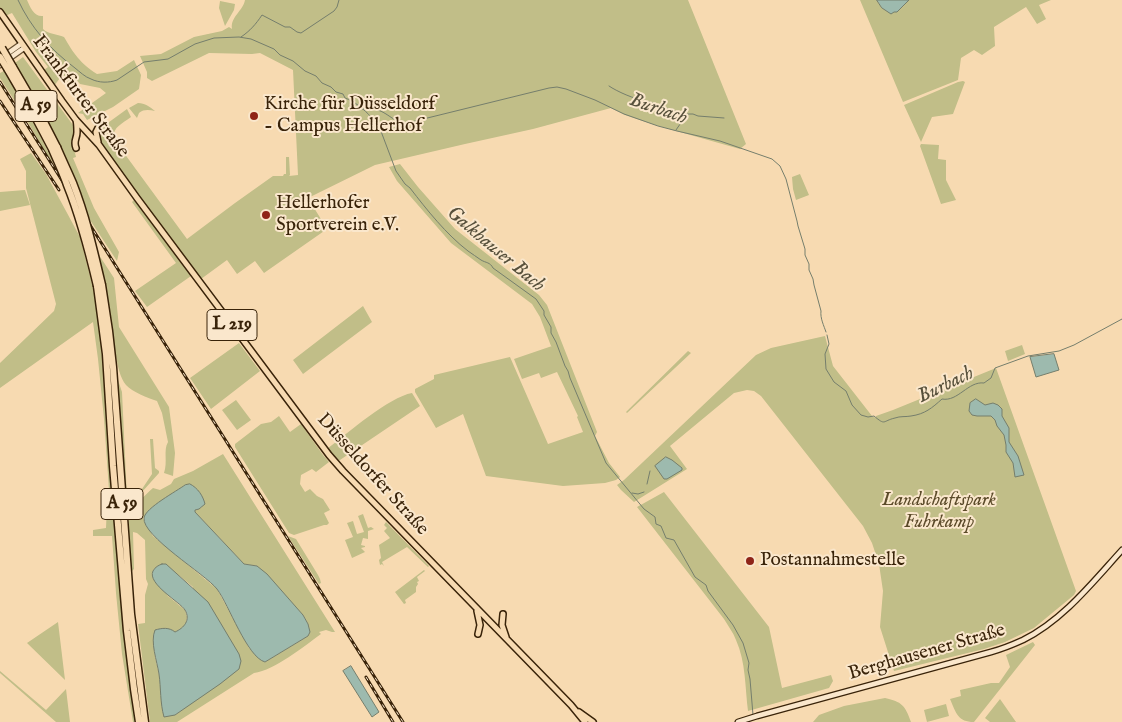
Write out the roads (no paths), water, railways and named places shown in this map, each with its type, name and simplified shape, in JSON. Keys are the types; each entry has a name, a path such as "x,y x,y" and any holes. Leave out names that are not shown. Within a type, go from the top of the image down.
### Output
{"highway":[{"name":"A 59","path":"1,47 33,113 54,148 76,209 99,286 109,331 131,614 145,722"},
{"name":"A 59","path":"0,58 11,69"},
{"name":"A 59","path":"99,286 127,631 139,722"}],"main road":[{"name":"Frankfurter Straße","path":"0,12 76,120 99,145 137,198"},
{"path":"0,58 23,46"},
{"path":"0,65 23,46"},
{"path":"76,120 77,136"},
{"path":"98,128 97,138 99,145"},
{"path":"76,148 74,143 77,136 85,129"},
{"name":"Düsseldorfer Straße","path":"137,198 326,452 571,705 585,722"},
{"name":"Berghausener Straße","path":"738,722 1009,646 1037,632 1068,608 1122,550"},
{"path":"476,608 480,624 478,634"},
{"path":"503,614 502,625 507,640"},
{"name":"Düsseldorfer Straße","path":"571,705 592,722"}],"waterway":[{"name":"Galkhauser Bach","path":"18,0 35,29 49,46 83,74 94,80 114,81 144,62 168,59 195,44 214,38 239,37 251,39 274,49 280,55 293,61 305,71 316,76 322,83 343,94 345,98 356,103 366,111 379,126 396,171 437,221 468,251 492,266 536,299 544,311 544,315 551,327 551,333 606,463 644,509 655,517 656,524 661,526 666,538 674,540 695,577 706,585 708,591 733,625 743,643 749,663 748,670 753,715"},
{"path":"241,37 253,27 262,15 301,33 334,11 339,0"},
{"path":"609,86 631,97 686,115"},
{"name":"Burbach","path":"362,109 375,109 403,124 557,87 595,100 624,114 658,126 720,141 772,159 780,166 786,179 826,332"},
{"path":"676,130 687,114 724,118"},
{"name":"Burbach","path":"827,335 829,344 825,354 826,369 834,382 846,391 852,405 861,415 874,416 884,422 897,417 924,412 942,399 948,399 973,385 984,383 991,378 995,368 1028,356 1059,351 1122,319"},
{"path":"647,484 650,471"},
{"path":"632,493 644,492"}],"railway":[{"path":"0,82 403,722"},
{"path":"0,101 59,190"},
{"path":"366,677 393,722"}],"place":[{"name":"Kirche für Düsseldorf - Campus Hellerhof","path":"254,116"},
{"name":"Hellerhofer Sportverein e.V.","path":"266,215"},
{"name":"Postannahmestelle","path":"750,561"}],"park label":[{"name":"Landschaftspark Fuhrkamp","path":"939,512"}]}
